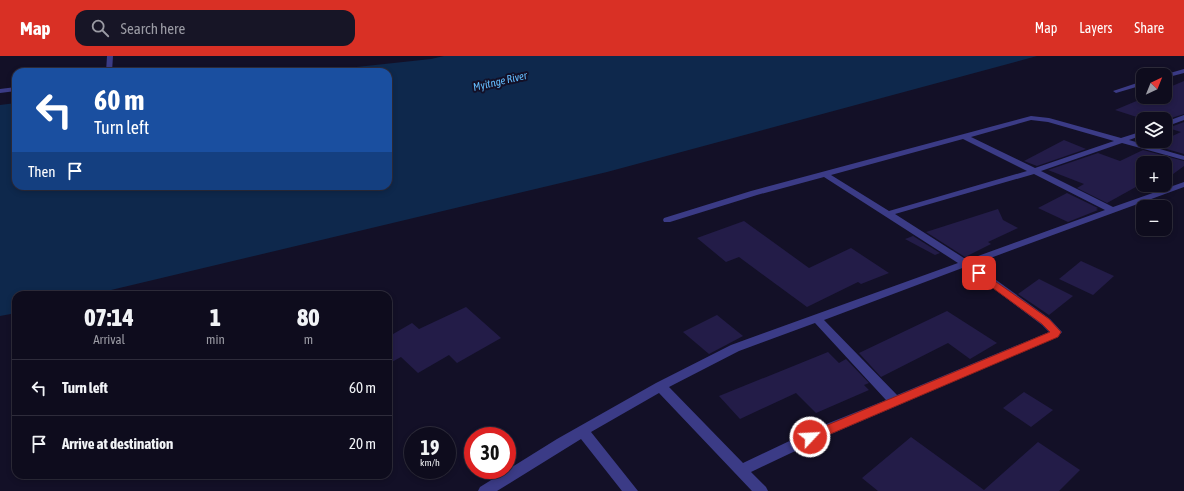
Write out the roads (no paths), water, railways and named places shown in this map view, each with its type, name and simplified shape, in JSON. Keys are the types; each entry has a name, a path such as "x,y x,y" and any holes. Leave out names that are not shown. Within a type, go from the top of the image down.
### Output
{"street":[{"path":"109,68 110,56"},
{"path":"1172,74 1184,71"},
{"path":"1116,91 1136,85"},
{"path":"0,91 12,90"},
{"path":"1172,122 1184,117"},
{"path":"667,220 754,193 1031,118 1040,118 1184,158"},
{"path":"964,136 1112,210"},
{"path":"888,214 1035,171 1136,137"},
{"path":"741,470 824,431 1056,332 1046,322 967,264 824,174"},
{"path":"485,491 562,443 660,386 735,348 818,320 1184,184"},
{"path":"818,320 895,401"},
{"path":"660,386 761,491"},
{"path":"583,432 631,491"}],"water":[{"name":"Myitnge River","path":"444,56 1037,56 607,172 107,291 12,291 12,314 0,316 0,105 12,104 12,190 392,190 392,68 347,68 431,59"}]}
